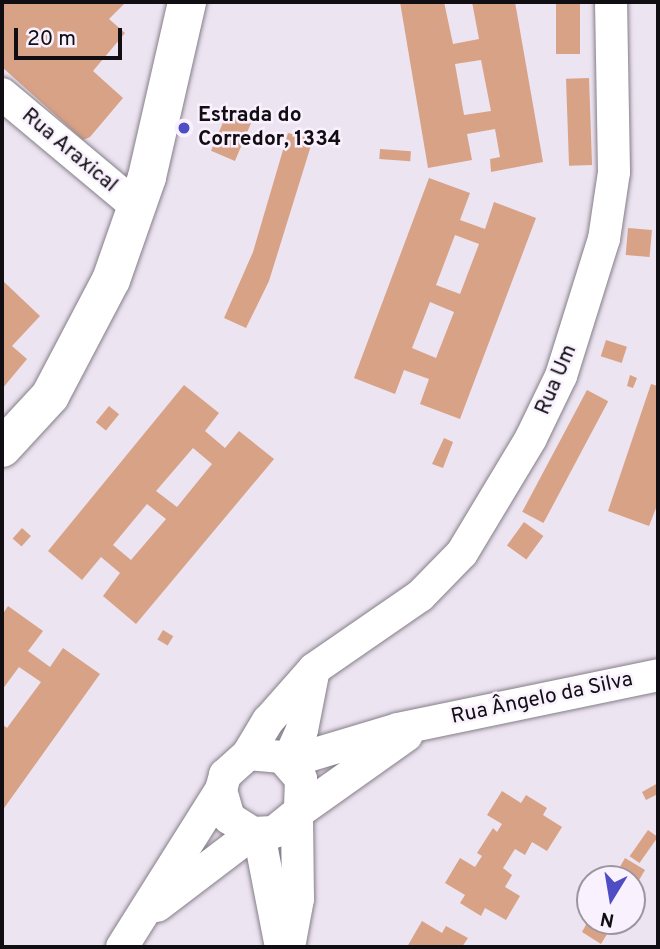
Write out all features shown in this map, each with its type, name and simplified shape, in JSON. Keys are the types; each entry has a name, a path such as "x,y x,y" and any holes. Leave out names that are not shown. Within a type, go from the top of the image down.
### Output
{"main road":[{"path":"2,447 50,396 74,357 111,280 137,207 187,2"}],"street":[{"name":"Rua Um","path":"248,754 268,721 314,669 420,596 462,553 498,500 561,376 588,300 614,172 611,2"},
{"name":"Rua Araxical","path":"2,94 137,207"},
{"path":"290,763 302,730 314,669"},
{"name":"Rua Ângelo da Silva","path":"290,763 329,749 426,722 658,675"},
{"name":"Rua Ângelo da Silva","path":"298,813 426,722"},
{"path":"122,947 221,790 234,762 248,754 271,752 290,763 304,795 298,813 298,899 289,947"},
{"path":"221,790 229,818 256,833 274,832 298,813"},
{"path":"142,917 256,833"},
{"path":"256,833 281,947"}],"building":[{"path":"4,2 126,2 109,19 125,33 93,71 123,98 90,137 83,140 2,67"},
{"path":"400,2 444,2 453,44 479,39 472,2 515,2 543,162 491,172 490,159 500,157 495,129 467,134 472,160 428,168","holes":["481,60 491,111 464,115 455,64"]},
{"path":"556,2 580,2 580,54 556,54"},
{"path":"589,78 592,165 569,166 566,79"},
{"path":"227,113 251,123 235,161 211,151"},
{"path":"288,133 313,139 269,281 246,328 224,318 253,252"},
{"path":"380,149 411,151 410,161 379,159"},
{"path":"429,178 470,193 460,220 485,229 494,202 536,218 460,419 420,404 429,379 404,370 395,394 354,378","holes":["455,235 479,244 460,294 436,285","430,302 454,312 436,358 412,348"]},
{"path":"628,228 652,230 650,257 626,255"},
{"path":"2,280 40,316 12,346 27,359 2,389"},
{"path":"606,340 627,347 622,363 601,356"},
{"path":"630,375 637,378 633,388 627,386"},
{"path":"651,384 658,386 658,503 649,526 608,511"},
{"path":"184,385 219,413 205,431 225,448 239,431 274,459 136,624 103,596 120,573 101,557 82,580 48,551","holes":["193,448 212,464 177,507 156,491","147,504 166,519 131,560 113,545"]},
{"path":"587,390 608,401 543,523 522,512"},
{"path":"109,406 119,414 106,431 96,422"},
{"path":"444,438 453,442 443,468 432,464"},
{"path":"524,522 543,536 526,560 507,545"},
{"path":"22,528 31,536 22,546 13,538"},
{"path":"8,606 43,631 28,651 50,667 63,648 100,674 2,811 2,724 7,728 41,682 19,667 2,690 2,615"},
{"path":"163,630 173,636 168,646 157,639"},
{"path":"658,783 658,794 646,800 642,792"},
{"path":"502,791 521,803 526,795 547,808 543,815 562,827 547,851 532,842 525,855 515,849 503,868 512,875 505,887 520,896 506,920 485,908 481,916 460,903 465,895 445,883 460,858 475,867 482,856 477,853 493,828 497,832 502,824 487,815"},
{"path":"648,830 658,837 639,863 630,856"},
{"path":"625,858 637,865 621,865"},
{"path":"422,921 442,933 446,926 468,938 462,947 407,947"},
{"path":"587,935 606,935 601,944"}],"place":[{"name":"Estrada do Corredor, 1334","path":"184,128"}]}
